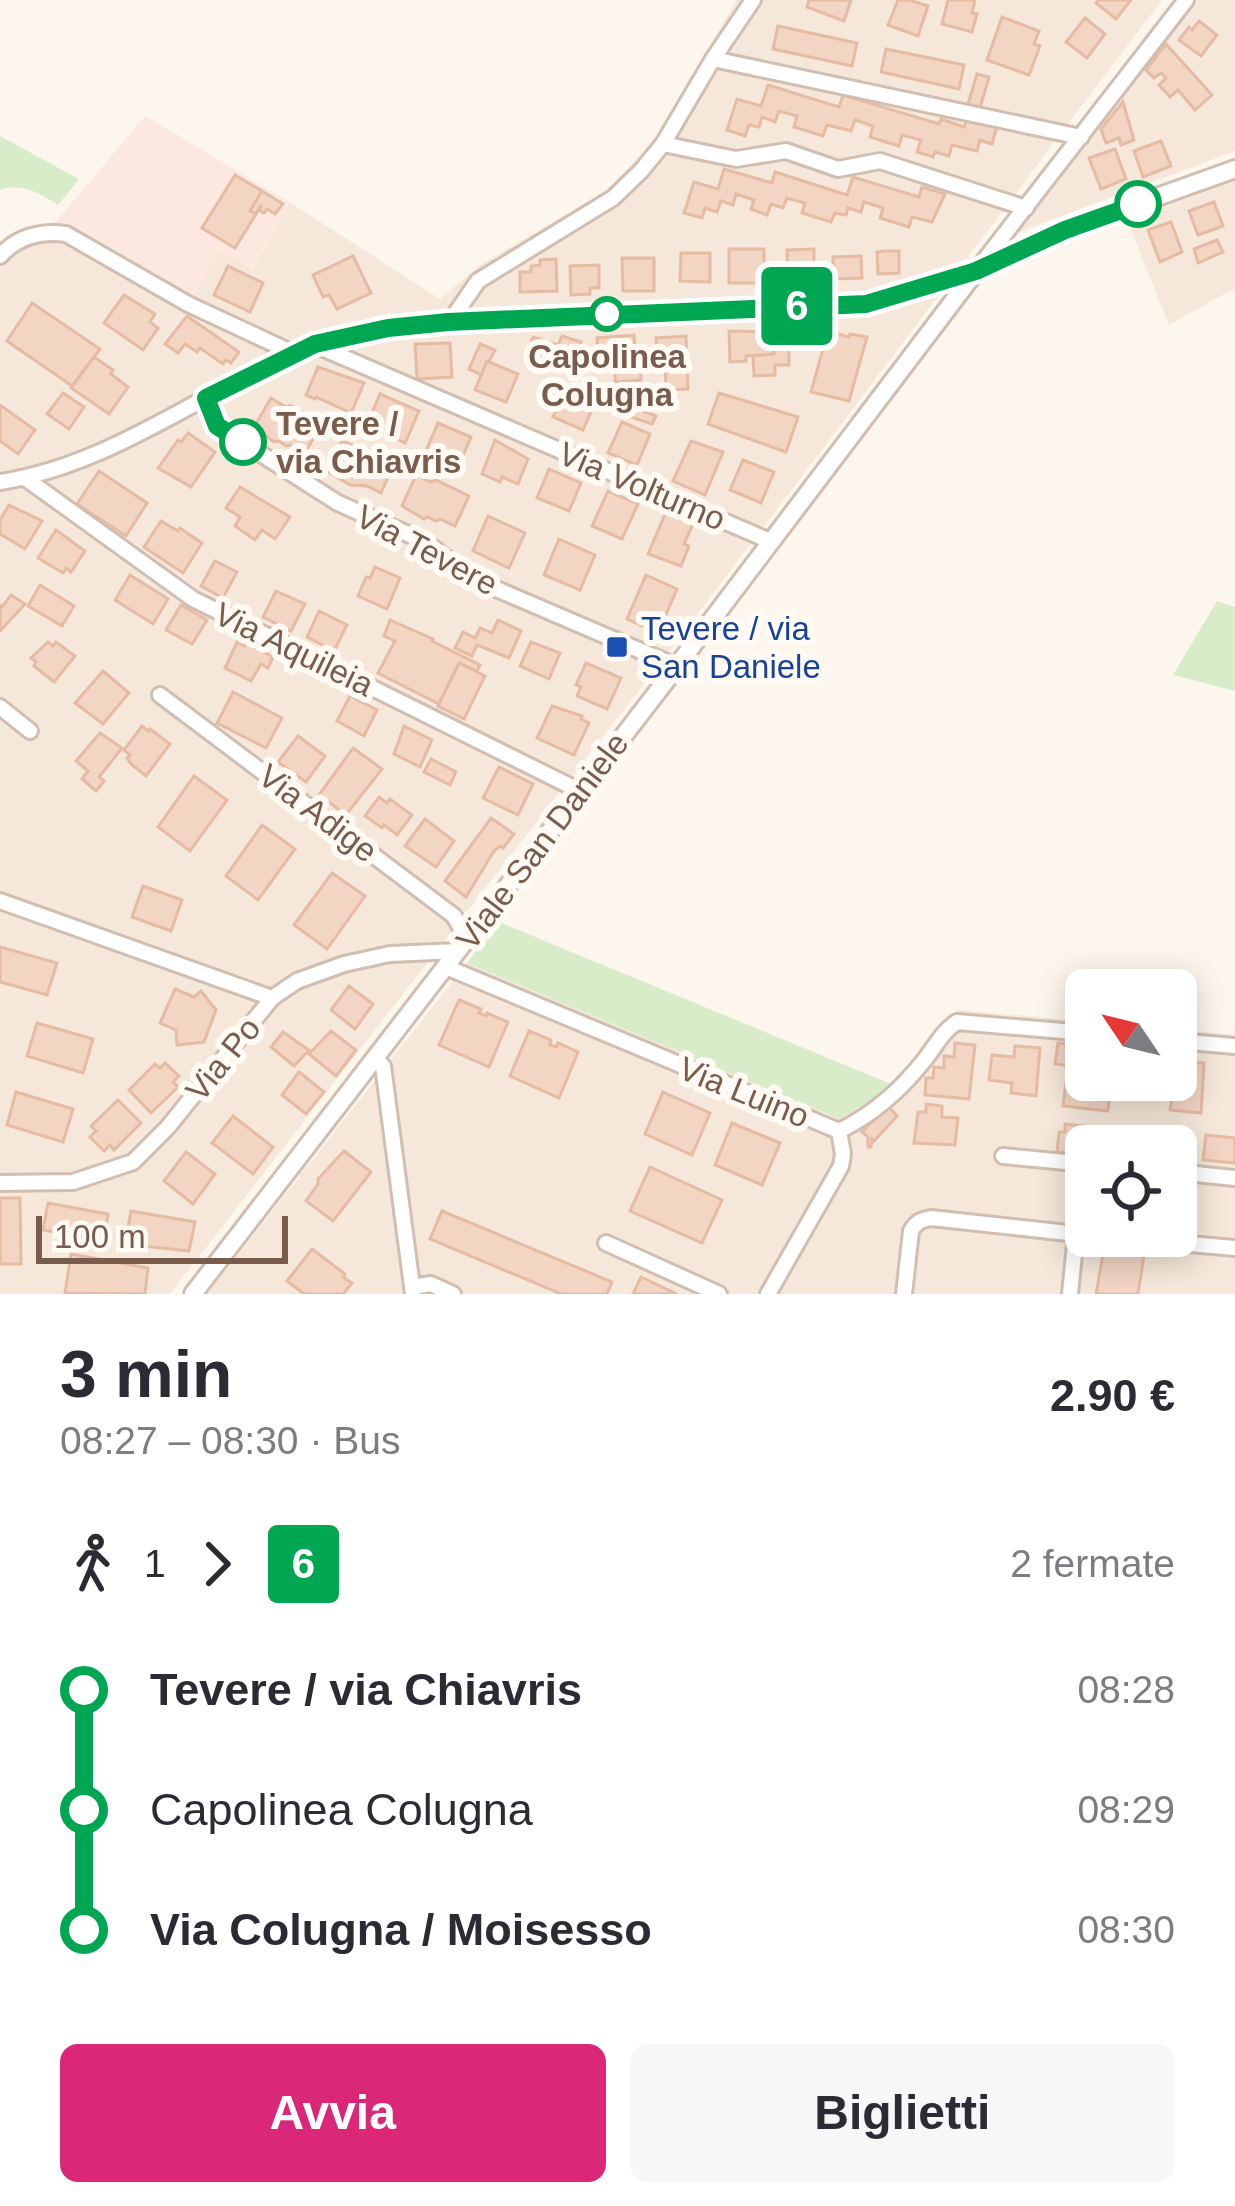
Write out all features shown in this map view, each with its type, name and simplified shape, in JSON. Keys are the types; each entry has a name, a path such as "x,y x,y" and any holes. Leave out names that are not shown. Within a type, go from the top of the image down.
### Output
{"street":[{"path":"448,322 478,281 613,199 641,172 753,0"},
{"path":"976,271 1186,0"},
{"path":"713,59 1081,137"},
{"path":"663,144 736,159 786,151 838,169 880,161 1025,208"},
{"path":"0,482 95,453 315,344 388,328 448,322 866,304 976,271 1065,230 1235,169"},
{"path":"0,256 24,238 66,234 188,304 295,354"},
{"name":"Viale San Daniele","path":"193,1294 976,271"},
{"name":"Via Volturno","path":"315,344 770,542"},
{"name":"Via Tevere","path":"206,398 217,426 338,503 426,542 473,579 676,666"},
{"name":"Via Aquileia","path":"25,478 193,599 580,791"},
{"name":"Via Adige","path":"160,695 454,916 462,945"},
{"path":"0,707 30,731"},
{"path":"0,902 272,998"},
{"name":"Via Po","path":"0,1183 73,1182 133,1162 168,1127 272,998 297,981 344,964 462,945"},
{"name":"Via Luino","path":"446,968 839,1131 884,1103 957,1022 1065,1031"},
{"path":"1197,1043 1235,1046"},
{"path":"375,1059 383,1066 413,1290 431,1284 453,1294"},
{"path":"768,1294 842,1166 839,1131"},
{"path":"1004,1156 1065,1161"},
{"path":"1197,1174 1235,1178"},
{"path":"904,1294 911,1231 922,1220 1065,1232"},
{"path":"606,1244 719,1294"},
{"path":"1197,1245 1235,1248"},
{"path":"1070,1294 1077,1257"}],"shaded area":[{"path":"737,0 1162,0 671,649 170,1294 0,1294 0,247 8,238 56,222 190,300 219,251 252,268 291,203 440,299 480,265 607,190 654,140"},
{"path":"1196,0 1235,0 1235,151 1019,232"},
{"path":"145,116 291,203 251,268 219,251 191,300 56,222"},
{"path":"1235,181 1235,288 1169,325 1127,220"},
{"path":"467,963 840,1119 881,1096 957,1010 1065,1019 1065,1101 1197,1101 1197,1031 1235,1035 1235,1294 207,1294"}],"green space":[{"path":"0,136 79,179 58,205 23,188 0,190"},
{"path":"1217,601 1235,607 1235,691 1173,675"},
{"path":"498,922 891,1084 880,1096 840,1119 467,963"}],"building":[{"path":"809,0 851,0 844,21 807,7"},
{"path":"898,0 928,6 918,36 888,25"},
{"path":"948,0 975,0 972,32 942,24"},
{"path":"1098,0 1131,0 1116,19"},
{"path":"1002,17 1039,31 1034,44 1040,46 1029,75 987,60"},
{"path":"1085,18 1105,34 1087,58 1066,42"},
{"path":"1199,21 1217,35 1201,56 1179,40"},
{"path":"778,26 857,43 852,66 773,49"},
{"path":"1166,44 1212,95 1195,110 1178,90 1170,97 1159,85 1166,78 1161,73 1154,78 1146,70"},
{"path":"886,49 964,65 959,89 881,72"},
{"path":"977,74 989,77 980,108 968,104"},
{"path":"768,85 839,107 843,95 939,124 941,119 964,127 969,114 998,123 992,144 980,140 977,151 952,145 949,156 935,152 933,157 917,152 921,140 902,135 899,146 870,137 873,126 855,120 851,131 827,125 823,136 794,127 797,116 779,111 775,122 762,117 759,127 749,125 745,136 727,130 737,99 761,106"},
{"path":"1123,102 1134,140 1106,143 1101,129"},
{"path":"1161,141 1171,166 1143,177 1134,151"},
{"path":"1115,149 1126,179 1101,189 1089,158"},
{"path":"724,169 772,183 775,172 847,195 853,177 919,197 922,187 945,194 932,222 912,217 909,227 880,218 883,208 864,202 861,212 848,208 846,215 835,213 831,222 802,213 805,203 787,198 783,208 771,204 767,215 751,209 754,200 736,194 733,205 721,201 717,212 705,208 702,218 684,213 694,182 718,189"},
{"path":"235,175 262,191 250,211 256,214 235,248 202,228"},
{"path":"262,191 283,204 275,214 260,211 261,205 256,214 250,211"},
{"path":"1214,202 1223,226 1198,235 1189,211"},
{"path":"1171,222 1182,252 1160,262 1148,230"},
{"path":"1217,240 1223,252 1198,263 1194,249"},
{"path":"729,249 764,249 764,283 729,283"},
{"path":"814,249 814,277 788,277 787,250"},
{"path":"899,251 899,273 878,274 877,252"},
{"path":"681,253 710,253 710,282 680,281"},
{"path":"353,256 371,293 337,309 329,295 323,297 313,275"},
{"path":"861,256 862,278 833,279 833,257"},
{"path":"622,258 654,258 654,291 623,291"},
{"path":"556,259 557,291 520,292 520,272 531,272 540,260"},
{"path":"599,265 599,288 590,288 590,294 571,295 570,266"},
{"path":"228,266 263,283 250,312 214,295"},
{"path":"124,295 155,314 150,322 158,328 143,350 104,323"},
{"path":"32,303 100,349 72,386 7,341"},
{"path":"187,316 239,352 231,363 223,364 200,348 197,352 185,344 178,353 165,344"},
{"path":"729,331 773,332 774,354 730,362"},
{"path":"828,331 867,337 849,401 811,392"},
{"path":"634,335 641,380 615,382 615,369 598,370 597,338"},
{"path":"562,336 581,342 571,368 526,355 533,337 558,345"},
{"path":"686,336 687,365 657,366 656,338"},
{"path":"789,339 789,365 775,365 775,375 754,376 753,356 774,354 774,340"},
{"path":"450,343 452,377 417,379 415,344"},
{"path":"480,344 495,350 482,375 469,369"},
{"path":"94,357 128,387 109,414 71,388"},
{"path":"487,361 518,374 506,402 475,390"},
{"path":"687,365 688,389 666,390 665,366"},
{"path":"318,367 364,383 351,413 306,395"},
{"path":"628,391 633,393 629,405 656,416 652,424 616,412 619,406 614,403"},
{"path":"563,392 594,405 583,430 553,417"},
{"path":"63,393 84,407 69,429 47,414"},
{"path":"719,393 798,417 786,452 708,424"},
{"path":"380,394 419,411 405,443 367,425"},
{"path":"271,398 322,423 305,453 274,442 254,427"},
{"path":"0,405 35,430 18,454 0,441"},
{"path":"622,422 650,434 637,465 608,453"},
{"path":"438,423 471,437 458,467 425,453"},
{"path":"188,433 215,452 191,487 158,468"},
{"path":"495,440 528,459 518,484 482,474"},
{"path":"342,441 395,462 381,493 350,485 328,472"},
{"path":"691,441 723,452 705,495 673,481"},
{"path":"743,460 774,472 761,503 730,490"},
{"path":"549,469 581,483 569,511 537,498"},
{"path":"99,471 147,503 126,536 77,504"},
{"path":"416,475 469,496 455,526 424,519 402,506"},
{"path":"240,487 290,517 275,539 262,530 255,540 235,526 240,517 226,508"},
{"path":"608,491 638,504 622,539 592,526"},
{"path":"9,505 42,521 25,549 0,534 0,520"},
{"path":"666,512 693,524 681,566 648,554"},
{"path":"488,516 525,533 509,568 473,551"},
{"path":"161,521 202,543 183,573 144,547"},
{"path":"56,530 85,551 71,572 66,568 63,573 38,558"},
{"path":"559,539 595,555 580,590 544,575"},
{"path":"215,561 237,572 223,598 201,586"},
{"path":"375,567 400,578 387,609 358,596"},
{"path":"130,575 168,599 153,624 115,600"},
{"path":"646,575 677,589 658,633 627,619"},
{"path":"40,585 74,606 62,626 28,606"},
{"path":"276,591 305,604 291,631 263,617"},
{"path":"11,595 25,604 0,631 0,605"},
{"path":"181,605 207,620 192,644 166,630"},
{"path":"319,611 347,625 334,651 307,637"},
{"path":"390,620 480,665 477,671 459,663 439,704 378,673 395,641 384,636"},
{"path":"498,620 521,631 509,658 477,645 472,656 455,648 463,632 475,638 480,628 492,633"},
{"path":"48,642 53,646 56,642 75,656 54,682 31,658"},
{"path":"237,642 273,657 268,668 261,664 251,681 225,668"},
{"path":"531,642 560,653 549,679 520,666"},
{"path":"459,663 485,676 464,719 438,706"},
{"path":"586,663 621,678 607,709 577,696 581,687 576,685"},
{"path":"103,671 129,693 103,724 75,703"},
{"path":"233,692 282,718 266,748 217,723"},
{"path":"350,696 377,710 364,736 337,721"},
{"path":"552,706 589,723 574,755 537,738"},
{"path":"142,726 170,744 146,776 131,764 124,750"},
{"path":"404,726 432,740 420,767 394,754"},
{"path":"100,733 122,748 99,777 104,781 96,791 82,779 88,771 76,761"},
{"path":"298,736 325,756 306,782 278,762"},
{"path":"353,748 382,769 346,815 319,795"},
{"path":"431,759 456,772 450,785 424,772"},
{"path":"499,767 533,784 518,815 483,798"},
{"path":"194,776 227,800 190,851 158,827"},
{"path":"379,797 412,815 397,835 365,816"},
{"path":"491,818 514,834 494,851 466,897 445,881"},
{"path":"425,819 454,841 436,867 405,846"},
{"path":"262,825 295,849 258,900 226,876"},
{"path":"332,873 365,896 327,949 294,925"},
{"path":"143,886 182,900 171,931 132,917"},
{"path":"0,947 57,963 47,995 0,982"},
{"path":"349,986 373,1004 355,1029 331,1010"},
{"path":"175,989 194,997 201,991 216,1010 204,1042 177,1045 176,1030 160,1023"},
{"path":"459,1000 481,1009 479,1013 508,1022 489,1067 439,1045"},
{"path":"37,1023 93,1039 83,1073 27,1056"},
{"path":"331,1031 356,1050 336,1076 309,1054"},
{"path":"529,1031 551,1040 550,1045 558,1043 578,1052 559,1098 510,1076"},
{"path":"283,1032 309,1050 294,1066 271,1047"},
{"path":"955,1043 975,1045 969,1099 925,1095 926,1078 933,1078 934,1067 944,1068 944,1056 954,1057"},
{"path":"1058,1043 1065,1044 1065,1065 1055,1064"},
{"path":"1015,1046 1040,1048 1036,1096 1011,1093 1012,1083 989,1080 992,1055 1014,1057"},
{"path":"165,1063 179,1076 173,1082 178,1087 151,1113 129,1090 155,1064 160,1068"},
{"path":"1197,1063 1204,1063 1201,1113 1170,1110 1172,1101 1197,1101"},
{"path":"299,1072 324,1092 306,1114 282,1095"},
{"path":"1065,1091 1065,1101 1109,1101 1108,1111 1063,1106"},
{"path":"16,1092 73,1109 63,1142 7,1125"},
{"path":"663,1092 710,1113 692,1155 645,1134"},
{"path":"118,1100 141,1123 114,1150 110,1145 104,1151 90,1137 96,1131 91,1126"},
{"path":"926,1104 942,1106 942,1117 958,1118 955,1145 914,1143 918,1112 926,1112"},
{"path":"888,1106 897,1116 868,1147 868,1137 862,1132"},
{"path":"233,1116 273,1147 253,1174 212,1143"},
{"path":"732,1123 780,1143 762,1185 715,1165"},
{"path":"1059,1132 1065,1132 1065,1153 1057,1152"},
{"path":"1206,1135 1235,1138 1235,1163 1203,1160"},
{"path":"344,1151 371,1172 333,1221 306,1201 318,1179"},
{"path":"186,1152 215,1174 193,1204 164,1181"},
{"path":"650,1167 722,1200 702,1243 630,1211"},
{"path":"0,1198 20,1198 21,1264 0,1264"},
{"path":"48,1203 108,1214 104,1241 43,1230"},
{"path":"131,1211 195,1222 189,1251 125,1244"},
{"path":"442,1211 612,1282 607,1294 561,1294 430,1239"},
{"path":"312,1249 352,1283 343,1294 304,1294 287,1281"},
{"path":"71,1254 148,1268 145,1294 65,1293"},
{"path":"1103,1257 1144,1257 1138,1294 1096,1294"},
{"path":"641,1277 677,1294 633,1294"}],"bus line":[{"name":"6","path":"243,442 217,426 206,398 315,344 388,328 448,322 866,304 976,271 1065,230 1138,204"}],"place":[{"name":"Capolinea Colugna","path":"607,314"},
{"name":"Tevere / via Chiavris","path":"243,442"},
{"name":"Tevere / via San Daniele","path":"617,647"}]}
